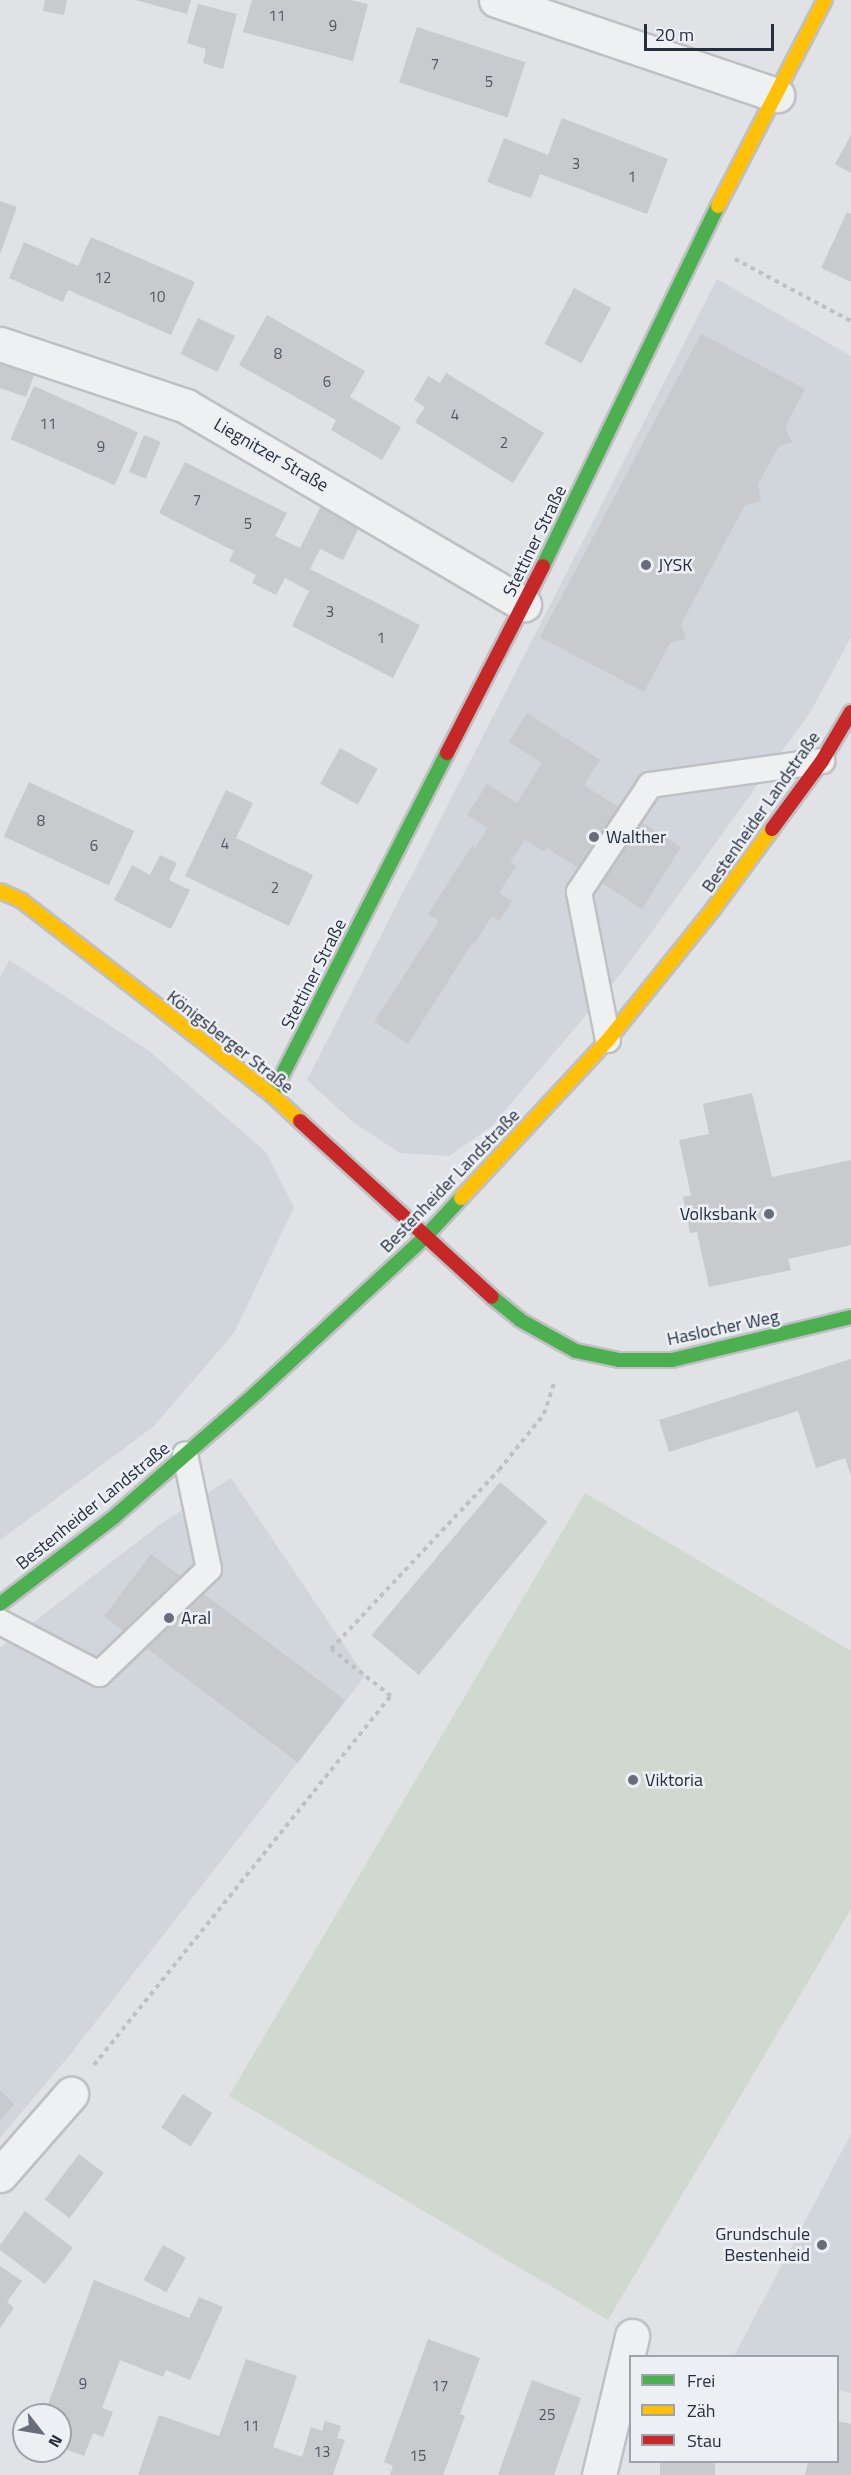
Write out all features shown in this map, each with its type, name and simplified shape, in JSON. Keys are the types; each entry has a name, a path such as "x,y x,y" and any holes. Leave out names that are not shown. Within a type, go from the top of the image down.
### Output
{"street":[{"path":"496,0 777,95"},
{"name":"Stettiner Straße","path":"272,1095 524,604 700,241 825,0"},
{"name":"Liegnitzer Straße","path":"0,344 186,406 524,604"},
{"name":"Bestenheider Landstraße","path":"0,1604 114,1517 425,1237 608,1040 714,908 822,760 851,712"},
{"name":"Königsberger Straße","path":"0,891 22,901 272,1095 425,1237"},
{"name":"Haslocher Weg","path":"425,1237 472,1281 520,1320 576,1351 619,1360 672,1360 851,1317"},
{"path":"0,2175 71,2094"},
{"path":"600,2475 632,2337"}],"lane":[{"path":"608,1040 579,892 650,784 822,760"},
{"path":"0,1622 99,1674 209,1569 185,1455"}],"path":[{"path":"700,241 851,321"},
{"path":"71,2094 391,1696 331,1649 499,1470 544,1414 568,1347"}],"shaded area":[{"path":"717,279 851,356 851,637 811,711 624,970 492,1126 449,1156 400,1153 353,1122 307,1080"},
{"path":"9,960 149,1051 266,1152 294,1207 234,1333 153,1427 0,1540 0,978"},
{"path":"231,1478 365,1676 73,2051 0,2138 0,1648 158,1526"},
{"name":"Viktoria","path":"585,1493 851,1651 851,1909 608,2320 229,2096"},
{"name":"Grundschule Bestenheid","path":"851,2134 851,2393 839,2390 839,2355 735,2355"}],"building":[{"path":"45,0 67,0 64,15 43,11"},
{"path":"135,0 191,0 187,14"},
{"path":"252,0 351,0 368,4 353,61 243,32"},
{"path":"198,4 237,14 223,69 203,63 206,49 187,43"},
{"path":"417,27 525,62 507,117 399,82"},
{"path":"562,118 668,159 647,214 540,174 531,198 487,182 504,138 548,155"},
{"path":"851,135 851,173 835,164"},
{"path":"0,201 17,207 0,254"},
{"path":"847,212 851,214 851,282 821,268"},
{"path":"91,237 195,282 171,335 68,290 63,302 9,278 24,242 78,266"},
{"path":"574,288 611,308 582,363 544,344"},
{"path":"267,315 365,371 350,397 401,427 382,460 331,430 336,420 239,365"},
{"path":"198,318 235,336 217,372 180,354"},
{"name":"JYSK","path":"701,334 805,389 785,427 792,442 779,446 758,484 761,502 745,505 681,624 686,639 671,642 644,692 540,637"},
{"path":"0,353 37,367 26,397 0,388"},
{"path":"446,373 544,433 513,483 415,422 425,407 414,400 428,376 440,383"},
{"path":"34,386 138,432 115,485 10,439"},
{"path":"144,435 161,442 146,479 129,472"},
{"path":"185,462 287,513 275,536 300,548 322,504 361,523 343,560 320,549 310,569 420,625 393,678 292,626 309,591 285,578 276,595 252,583 256,575 229,561 234,551 159,513"},
{"path":"527,713 600,760 584,785 681,847 642,909 547,848 545,852 525,840 510,862 516,866 499,893 512,901 499,921 492,916 475,943 473,942 408,1044 374,1022 439,921 428,914 472,846 475,848 488,828 467,815 487,784 517,803 542,763 509,742"},
{"path":"340,748 378,769 358,805 320,784"},
{"path":"29,782 134,831 109,885 4,836"},
{"path":"226,790 253,803 236,838 313,875 289,926 185,876"},
{"path":"160,855 177,863 169,880 190,890 171,929 114,900 132,865 150,875"},
{"name":"Volksbank","path":"752,1093 772,1177 851,1160 851,1245 788,1259 791,1270 709,1287 697,1232 690,1233 683,1197 691,1195 679,1140 709,1134 703,1104"},
{"path":"851,1359 851,1476 845,1458 816,1468 798,1411 669,1452 659,1420"},
{"path":"500,1482 547,1522 419,1675 371,1635"},
{"path":"151,1554 345,1700 298,1763 104,1616"},
{"path":"0,2090 14,2104 0,2120"},
{"path":"183,2094 212,2113 191,2147 161,2128"},
{"path":"79,2154 104,2173 69,2218 45,2200"},
{"path":"25,2211 73,2248 45,2284 0,2250 0,2245"},
{"path":"163,2245 186,2258 166,2293 144,2280"},
{"path":"0,2266 22,2281 7,2302 14,2308 0,2328"},
{"path":"94,2280 189,2318 199,2297 223,2307 190,2380 166,2370 163,2377 120,2360 102,2408 113,2412 103,2437 93,2433 84,2456 72,2452 72,2403 48,2403"},
{"path":"428,2339 480,2358 460,2414 465,2416 443,2475 390,2475 393,2466 384,2462"},
{"path":"246,2359 297,2376 273,2447 302,2457 311,2427 322,2431 325,2421 341,2426 337,2438 345,2440 333,2475 138,2475 159,2415 219,2436"},
{"path":"532,2380 581,2398 554,2475 498,2475"},
{"path":"839,2421 851,2424 851,2475 805,2475 808,2463 839,2463"},
{"path":"660,2463 715,2463 715,2475 660,2475"}],"traffic: fast":[{"path":"543,566 718,206"},
{"path":"272,1095 447,753"},
{"path":"0,1604 114,1517 256,1393 425,1237 461,1198"},
{"path":"492,1297 520,1320 576,1351 619,1360 672,1360 851,1317"}],"traffic: slow":[{"path":"718,206 825,0"},
{"path":"461,1198 608,1040 714,908 772,829"},
{"path":"0,891 22,901 272,1095 300,1121"}],"traffic: jam":[{"path":"447,753 543,566"},
{"path":"772,829 822,761 851,712"},
{"path":"300,1121 492,1297"}],"place":[{"name":"JYSK","path":"646,565"},
{"name":"Walther","path":"594,837"},
{"name":"Volksbank","path":"769,1214"},
{"name":"Aral","path":"169,1618"},
{"name":"Viktoria","path":"633,1780"},
{"name":"Grundschule Bestenheid","path":"822,2245"}]}
